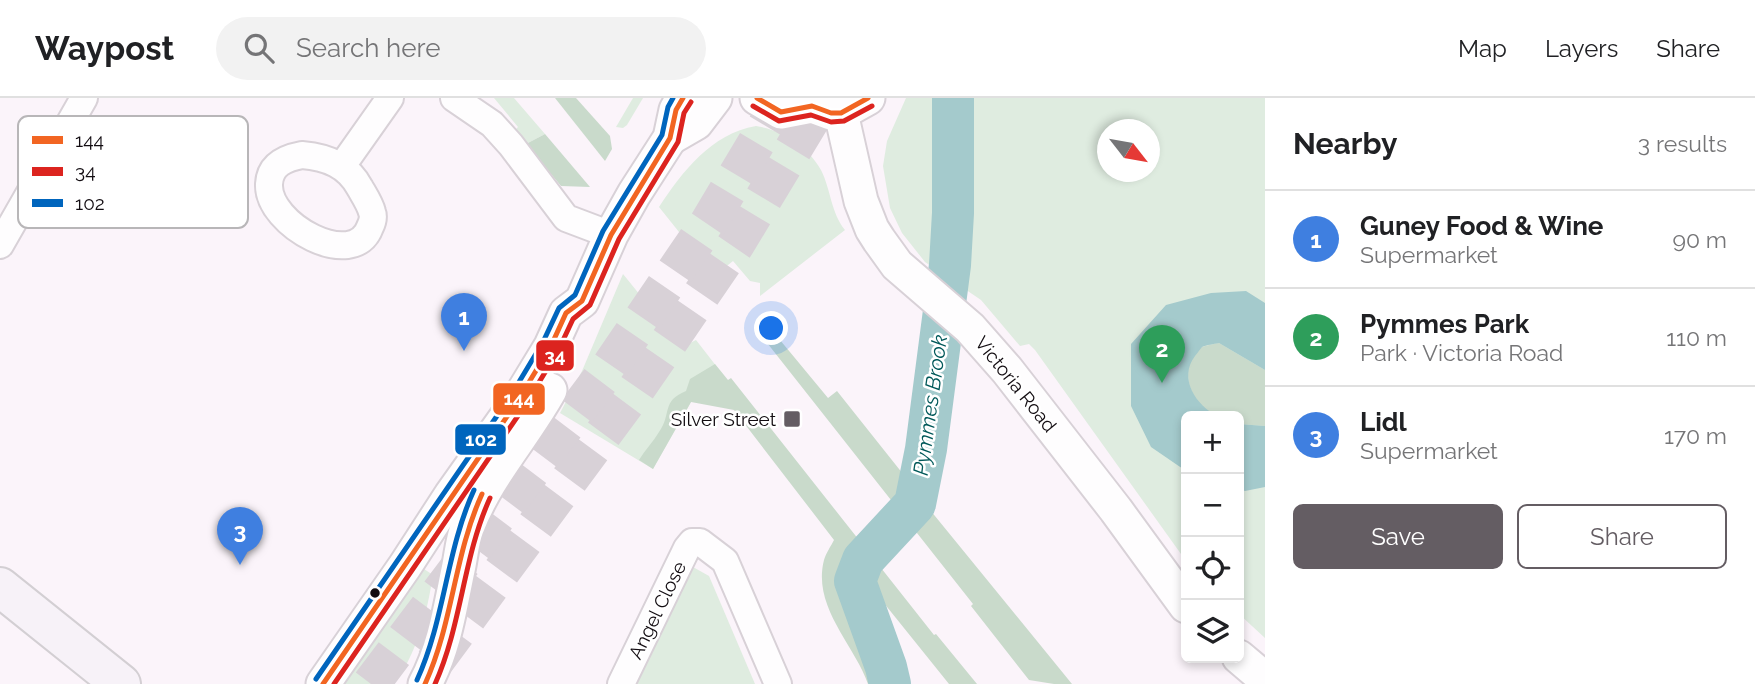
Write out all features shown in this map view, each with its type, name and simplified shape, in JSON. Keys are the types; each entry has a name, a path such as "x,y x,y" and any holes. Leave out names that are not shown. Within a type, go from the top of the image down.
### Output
{"main road":[{"path":"0,587 121,684"}],"street":[{"path":"74,116 84,98"},
{"path":"342,166 390,98"},
{"path":"454,98 492,124 566,218 611,235"},
{"path":"323,684 517,402 551,346 566,313 582,301 611,235 670,138 676,110 684,98"},
{"path":"670,138 696,123 715,98"},
{"name":"Victoria Road","path":"757,98 781,113 832,104 872,229 897,265 970,328 1007,369 1181,600"},
{"path":"0,245 18,214"},
{"path":"425,684 443,643 465,532 476,505 493,474 516,444 555,382 584,321 582,301"},
{"name":"Angel Close","path":"621,684 692,542 700,542 725,561 778,684"},
{"path":"1244,661 1265,679"}],"shaded area":[{"path":"494,98 514,98 545,134 526,144 515,130 518,127"},
{"path":"633,98 643,98 627,125 623,128 616,127"},
{"path":"906,98 1265,98 1265,638 1244,619 1244,411 1181,411 1181,554 1035,350 1029,344 1020,346 981,300 925,262 902,233 890,208 883,166 887,141"},
{"path":"756,126 785,135 816,161 845,230 760,296 760,283 750,281 733,261 718,273 695,244 691,247 659,207 678,180 700,156 725,137"},
{"path":"623,274 640,295 648,289 690,343 696,340 724,376 691,402 653,469 560,413 582,371"},
{"path":"421,567 433,575 428,604 415,646 394,684 341,684"},
{"path":"693,567 709,576 755,684 637,684"}],"green space":[{"path":"555,98 576,98 610,136 612,149 605,161"},
{"path":"545,134 590,187 561,186 526,144"},
{"path":"761,317 828,398 837,391 903,474 928,318 954,336 937,449 936,477 926,505 1072,684 1029,680 971,606 973,604 760,334"},
{"path":"1219,343 1265,370 1265,426 1244,424 1244,411 1207,411 1199,404 1193,395 1188,374 1194,354 1202,347"},
{"path":"715,364 728,380 731,378 934,635 936,634 977,684 949,684 875,592 883,634 899,684 868,684 836,625 824,594 824,560 834,540 734,410 691,402 653,469 639,460 657,436 673,399 686,391 690,379"}],"water":[{"path":"1246,291 1265,303 1265,370 1219,343 1202,347 1190,364 1189,382 1197,398 1210,411 1181,411 1181,468 1151,447 1131,406 1131,344 1166,305 1211,293"},
{"path":"1244,424 1265,426 1265,487 1245,491"}],"waterway":[{"name":"Pymmes Brook","path":"890,684 855,581 863,560 915,504 926,449 950,265 953,98"}],"tunnel":[{"path":"371,684 609,368 709,222 783,98"},
{"path":"434,663 637,388 736,244 824,98"}],"transit line":[{"name":"102","path":"316,679 510,397 543,342 559,308 575,295 603,231 662,135 668,107 673,98"},
{"name":"144","path":"323,684 517,402 551,346 566,313 582,301 611,235 670,138 676,110 683,98"},
{"name":"144","path":"757,98 781,112 812,106 831,113 841,113 868,98"},
{"name":"34","path":"334,684 524,407 558,351 573,319 590,305 619,239 678,142 684,113 691,102"},
{"name":"34","path":"753,106 779,121 811,115 831,122 844,121 872,106"},
{"name":"102","path":"417,680 434,633 457,537 474,490"},
{"name":"144","path":"425,684 442,637 465,541 482,494"},
{"name":"34","path":"435,684 451,638 481,520 490,498"}],"place":[{"name":"Guney Food & Wine","path":"464,351"},
{"name":"Pymmes Park","path":"1162,383"},
{"name":"Silver Street","path":"792,419"},
{"name":"Lidl","path":"240,565"}]}
